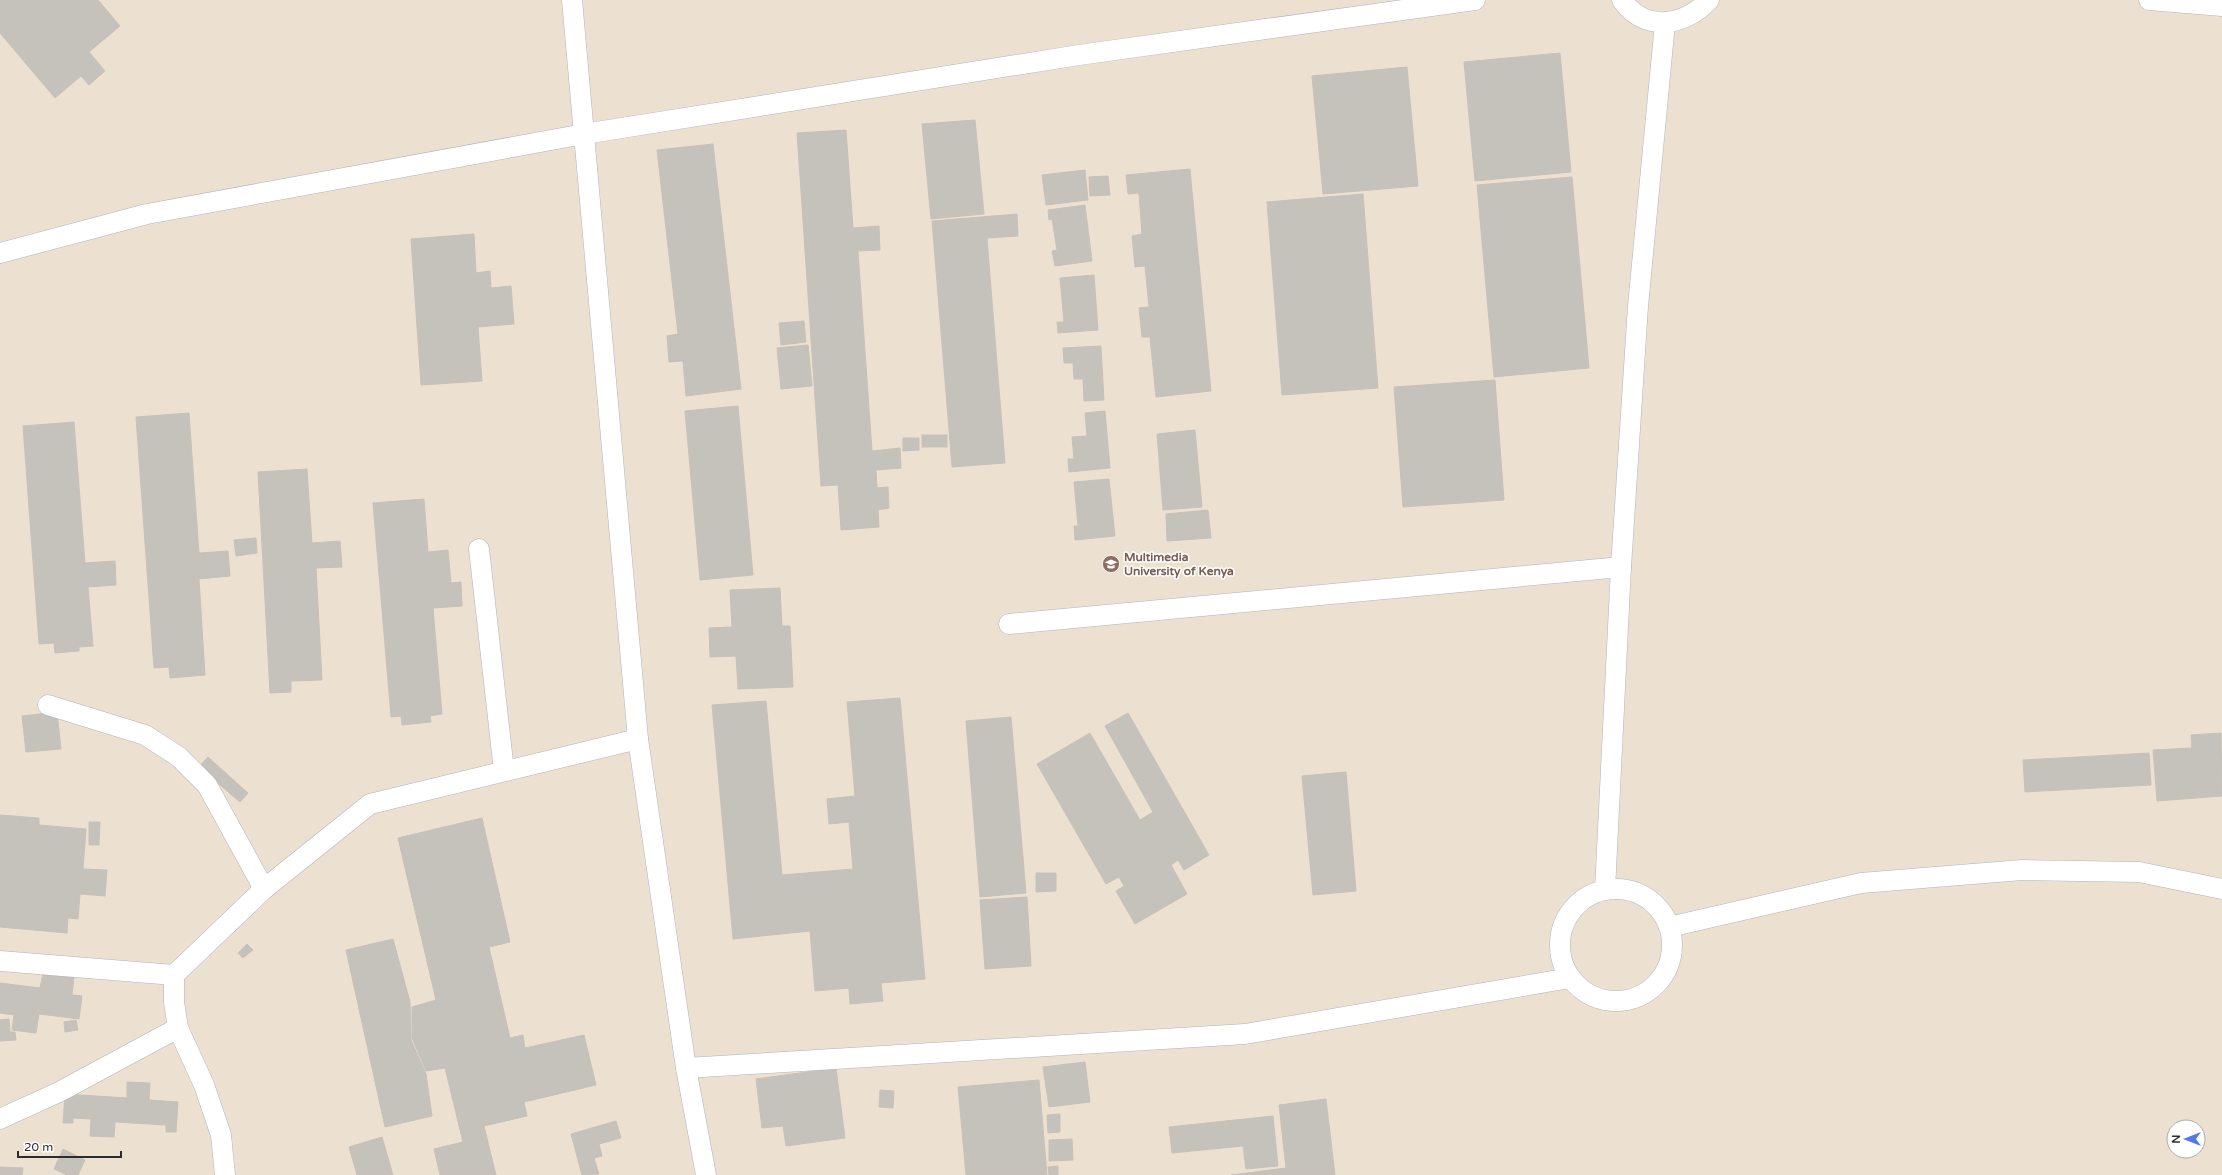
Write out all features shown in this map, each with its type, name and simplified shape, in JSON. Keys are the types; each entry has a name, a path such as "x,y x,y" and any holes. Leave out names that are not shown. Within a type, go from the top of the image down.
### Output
{"lane":[{"path":"572,0 638,739 686,1068 706,1175"},
{"path":"0,253 147,214 584,134 1079,55 1475,0"},
{"path":"1622,0 1637,15 1665,23 1682,20 1698,12 1710,0"},
{"path":"2150,0 2222,6"},
{"path":"1605,890 1621,567 1638,306 1665,23"},
{"path":"479,549 504,771"},
{"path":"1009,624 1621,567"},
{"path":"48,705 145,735 179,757 207,785 264,889"},
{"path":"225,1175 221,1135 204,1085 178,1028 174,1002 174,975 264,889 370,804 638,739"},
{"path":"1670,927 1861,884 2022,870 2139,872 2222,889"},
{"path":"1621,889 1637,893 1651,901 1662,913 1670,927 1672,947 1668,967 1658,983 1642,996 1622,1002 1602,1000 1584,992 1570,978 1562,960 1560,942 1564,923 1575,907 1590,895 1605,890 1621,889"},
{"path":"0,961 174,975"},
{"path":"686,1068 1245,1034 1570,978"},
{"path":"0,1119 59,1092 178,1028"}],"shaded area":[{"name":"Multimedia University of Kenya","path":"0,0 2222,0 2222,1175 0,1175"}],"building":[{"path":"0,0 98,0 120,26 89,52 105,71 89,85 81,76 55,98 0,33"},
{"path":"1560,53 1571,172 1475,181 1464,62"},
{"path":"1407,67 1418,186 1323,194 1312,76"},
{"path":"975,120 984,214 931,219 922,124"},
{"path":"846,130 853,228 879,226 880,250 858,251 872,451 900,448 901,468 876,470 877,488 888,487 889,508 878,510 879,527 841,530 838,485 821,486 797,133"},
{"path":"713,144 741,389 686,396 683,361 669,362 667,336 678,334 657,150"},
{"path":"1190,169 1211,391 1156,397 1150,337 1142,337 1139,308 1149,307 1145,266 1135,267 1132,236 1142,234 1139,193 1128,194 1126,175"},
{"path":"1085,170 1088,200 1046,205 1042,175"},
{"path":"1108,176 1110,195 1090,196 1089,177"},
{"path":"1572,177 1589,368 1494,377 1477,185"},
{"path":"1363,194 1378,388 1282,395 1267,202"},
{"path":"1085,205 1092,261 1055,266 1052,251 1057,250 1052,219 1049,220 1048,210"},
{"path":"1017,214 1018,236 987,238 1005,463 952,467 932,221"},
{"path":"474,234 476,273 490,271 491,288 511,286 514,324 478,327 482,381 421,385 411,239"},
{"path":"1094,275 1098,330 1058,333 1057,322 1064,322 1060,278"},
{"path":"804,321 806,342 781,345 779,323"},
{"path":"808,345 812,386 781,389 777,348"},
{"path":"1101,346 1104,400 1084,401 1083,379 1074,379 1073,363 1064,363 1063,348"},
{"path":"1495,380 1504,500 1403,507 1394,387"},
{"path":"738,406 753,575 700,580 685,411"},
{"path":"1105,411 1110,468 1069,472 1068,459 1074,459 1072,437 1087,436 1085,413"},
{"path":"189,413 199,553 228,551 230,576 199,579 205,675 170,678 169,667 154,668 136,417"},
{"path":"74,422 85,563 115,561 116,585 88,587 93,646 79,647 79,651 55,653 54,643 39,644 23,426"},
{"path":"1195,430 1202,507 1163,510 1157,434"},
{"path":"922,435 947,435 947,447 922,447"},
{"path":"903,438 919,438 919,450 903,451"},
{"path":"307,469 312,543 340,541 342,567 316,568 322,680 291,681 291,692 270,693 258,472"},
{"path":"1109,479 1115,536 1075,540 1074,526 1078,526 1074,482"},
{"path":"424,499 428,552 448,550 451,583 461,582 462,606 433,608 442,714 430,716 431,722 402,725 401,716 391,717 373,503"},
{"path":"1208,510 1211,538 1167,541 1166,514"},
{"path":"256,538 257,553 236,556 234,540"},
{"path":"780,588 782,626 790,626 793,687 738,689 736,656 710,657 709,628 732,627 730,590"},
{"path":"900,698 925,979 881,983 883,1001 850,1004 849,988 815,991 810,931 733,939 712,705 766,701 782,875 853,869 849,822 829,824 827,799 855,796 847,702"},
{"path":"57,712 61,749 26,752 22,716"},
{"path":"1128,713 1209,855 1184,870 1178,860 1171,865 1187,894 1135,924 1116,891 1124,886 1119,877 1106,884 1037,764 1090,733 1140,820 1153,812 1105,726"},
{"path":"1011,717 1026,893 980,897 966,721"},
{"path":"2221,733 2222,796 2157,801 2153,750 2192,748 2191,735"},
{"path":"2149,753 2151,785 2025,792 2023,760"},
{"path":"208,757 248,793 240,802 199,767"},
{"path":"1346,772 1356,891 1313,895 1302,776"},
{"path":"0,815 39,818 39,825 86,829 83,869 107,870 105,896 80,894 78,919 68,918 67,933 0,927"},
{"path":"482,818 510,942 489,947 510,1038 523,1035 525,1048 584,1035 596,1085 524,1102 527,1116 484,1126 496,1175 440,1175 434,1149 463,1142 445,1068 426,1071 412,1038 412,1007 436,1000 398,838"},
{"path":"89,822 100,822 99,845 89,845"},
{"path":"1036,873 1056,873 1056,891 1036,892"},
{"path":"1027,897 1031,966 985,969 980,900"},
{"path":"393,939 410,1002 411,1040 426,1074 432,1116 385,1127 346,950"},
{"path":"247,944 253,950 243,958 238,953"},
{"path":"43,973 74,977 72,995 82,996 79,1019 39,1014 36,1033 12,1030 14,1015 0,1013 0,983 40,988"},
{"path":"9,1019 10,1032 15,1032 16,1040 0,1041 0,1020"},
{"path":"76,1020 78,1030 65,1032 64,1022"},
{"path":"1085,1062 1090,1102 1049,1107 1043,1067"},
{"path":"836,1068 845,1138 786,1146 783,1126 762,1128 756,1079"},
{"path":"1039,1080 1047,1175 966,1175 958,1087"},
{"path":"127,1082 150,1083 149,1100 178,1102 176,1132 166,1132 166,1125 115,1122 114,1137 90,1136 91,1119 73,1118 73,1123 63,1123 65,1094 127,1098"},
{"path":"880,1090 894,1091 893,1108 879,1107"},
{"path":"1326,1099 1335,1175 1231,1175 1286,1168 1279,1105"},
{"path":"1060,1114 1060,1132 1048,1133 1047,1115"},
{"path":"1273,1116 1278,1166 1246,1169 1243,1146 1172,1153 1169,1127"},
{"path":"616,1121 621,1138 599,1144 602,1156 594,1158 599,1174 582,1175 571,1134"},
{"path":"382,1137 393,1175 357,1175 349,1147"},
{"path":"1072,1139 1073,1160 1049,1161 1049,1140"},
{"path":"63,1149 85,1160 78,1175 67,1175 54,1169"},
{"path":"1058,1166 1058,1175 1049,1175 1048,1167"},
{"path":"0,1167 23,1168 22,1175 0,1175"}],"place":[{"name":"Multimedia University of Kenya","path":"1111,564"}]}
